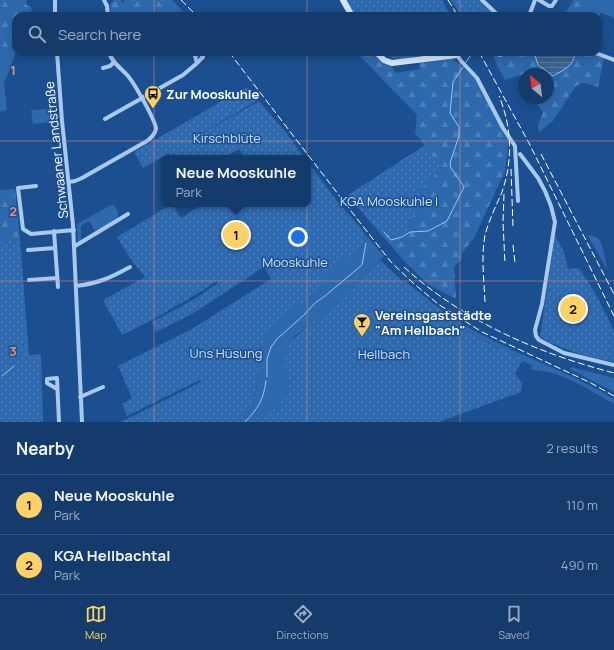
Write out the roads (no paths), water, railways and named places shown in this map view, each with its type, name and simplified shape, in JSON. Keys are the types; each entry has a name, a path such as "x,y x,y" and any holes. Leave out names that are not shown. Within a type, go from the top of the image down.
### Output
{"street":[{"path":"55,0 55,12"},
{"path":"104,0 108,12"},
{"path":"343,0 350,12"},
{"path":"482,0 495,12"},
{"path":"530,12 535,0"},
{"path":"540,0 549,6 552,6 556,0"},
{"path":"602,55 614,60"},
{"name":"Schwaaner Landstraße","path":"57,56 62,121 74,230 82,422"},
{"path":"69,182 82,178 147,141 153,136 156,130 156,124 142,98 129,77 114,62 111,56"},
{"path":"380,56 384,60 392,63 443,56"},
{"path":"459,56 461,61 474,74 503,128 515,146 518,201"},
{"path":"103,68 110,66 114,62"},
{"path":"105,119 183,75 197,63"},
{"path":"520,154 546,191 555,222 542,304 535,330 536,336 539,340 564,353 614,365"},
{"path":"36,186 18,188 23,229 31,234 74,230"},
{"path":"74,246 128,214"},
{"path":"54,232 58,286"},
{"path":"28,250 55,248"},
{"path":"76,286 108,279 130,267"},
{"path":"29,280 57,278"},
{"path":"80,397 103,387"},
{"path":"57,389 59,422"}],"waterway":[{"name":"Hellbach","path":"466,62 470,56"},
{"name":"Hellbach","path":"384,232 391,240 402,237 410,232 428,231 447,221 464,187 451,168 450,163 459,136 459,127 450,113 453,82 463,67"},
{"name":"Hellbach","path":"267,377 267,359 271,347 277,339 315,303 362,265 366,243"},
{"path":"2,376 14,366"},
{"name":"Hellbach","path":"245,422 260,403 266,381"}],"railway":[{"path":"181,0 193,12"},
{"path":"448,0 456,12"},
{"path":"232,56 308,155"},
{"path":"481,56 529,143 614,316"},
{"path":"485,302 483,260 485,235 506,180 510,144 509,132 499,96"},
{"path":"541,154 614,294"},
{"path":"311,159 391,262 438,304 482,332 591,383 614,396"},
{"path":"511,169 513,227"},
{"path":"504,194 503,222 505,264"},
{"path":"513,245 515,263"},
{"path":"404,267 451,304 502,333 557,356 614,373"}],"place":[{"name":"Zur Mooskuhle","path":"153,109"},
{"name":"Neue Mooskuhle","path":"236,235"},
{"name":"KGA Hellbachtal","path":"573,309"},
{"name":"Vereinsgaststädte \"Am Hellbach\"","path":"362,337"}],"park label":[{"name":"Kirschblüte","path":"227,138"},
{"name":"KGA Mooskuhle I","path":"389,201"},
{"name":"Mooskuhle","path":"295,262"},
{"name":"Uns Hüsung","path":"226,353"}]}
